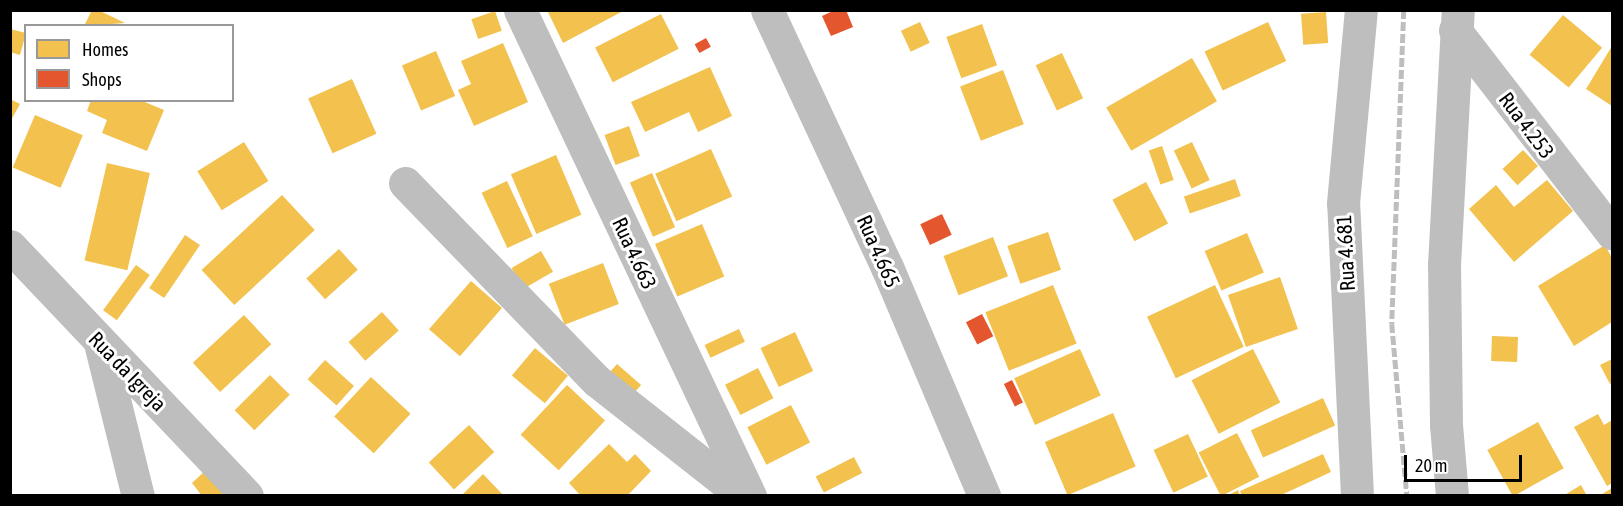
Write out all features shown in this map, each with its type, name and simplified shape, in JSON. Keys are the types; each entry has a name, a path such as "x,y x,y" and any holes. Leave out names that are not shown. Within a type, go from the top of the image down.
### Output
{"street":[{"name":"Rua 4.663","path":"520,10 750,495"},
{"name":"Rua 4.665","path":"767,10 887,267 984,495"},
{"name":"Rua 4.681","path":"1357,495 1343,203 1361,10"},
{"name":"Rua 4.253","path":"1457,20 1612,233"},
{"path":"1452,495 1446,425 1444,265 1457,20"},
{"path":"405,183 597,381 743,495"},
{"name":"Rua da Igreja","path":"10,246 247,495"},
{"path":"100,342 138,495"}],"building: Homes":[{"path":"92,10 98,10 125,23 111,24 85,24"},
{"path":"547,10 625,10 563,43"},
{"path":"495,11 502,31 478,39 471,19"},
{"path":"1326,12 1328,43 1303,45 1301,14"},
{"path":"661,14 679,49 613,82 595,48"},
{"path":"1563,15 1602,48 1569,88 1530,55"},
{"path":"920,22 930,43 911,52 901,31"},
{"path":"1268,22 1286,61 1223,91 1205,52"},
{"path":"982,24 997,65 961,78 946,37"},
{"path":"10,29 24,32 20,55 10,52"},
{"path":"503,43 528,102 474,126 458,90 471,84 461,61"},
{"path":"1612,46 1612,106 1586,89"},
{"path":"436,51 455,96 421,111 402,65"},
{"path":"1062,53 1083,98 1057,111 1036,65"},
{"path":"1192,58 1217,101 1131,151 1106,108"},
{"path":"710,67 732,116 698,132 689,112 645,132 631,102"},
{"path":"1003,70 1024,124 981,141 960,86"},
{"path":"352,79 376,134 333,153 308,99"},
{"path":"10,99 20,104 10,122"},
{"path":"90,102 145,102 164,110 147,151 102,133 107,120 87,111"},
{"path":"35,115 83,135 61,188 13,167"},
{"path":"629,126 640,156 616,165 605,135"},
{"path":"244,142 268,181 222,210 197,171"},
{"path":"1192,142 1210,180 1192,189 1174,150"},
{"path":"1162,146 1174,180 1160,185 1149,151"},
{"path":"711,149 732,197 676,221 655,174"},
{"path":"1523,150 1538,166 1518,185 1503,169"},
{"path":"556,155 581,215 536,234 511,174"},
{"path":"107,163 150,173 127,270 85,260"},
{"path":"652,173 675,227 653,237 630,182"},
{"path":"1235,179 1241,196 1190,214 1184,197"},
{"path":"1547,180 1573,211 1514,262 1469,209 1496,185 1514,207"},
{"path":"507,181 533,236 507,248 482,193"},
{"path":"1146,182 1168,223 1135,241 1112,200"},
{"path":"282,195 315,230 234,305 202,270"},
{"path":"702,224 724,276 677,296 655,244"},
{"path":"1048,232 1061,270 1020,284 1007,246"},
{"path":"1247,233 1264,273 1221,291 1205,251"},
{"path":"185,235 200,245 164,298 149,288"},
{"path":"993,237 1008,276 959,295 944,256"},
{"path":"1605,245 1612,258 1612,322 1574,346 1538,286"},
{"path":"339,249 358,270 325,299 306,278"},
{"path":"541,251 553,272 524,289 512,268"},
{"path":"603,263 619,304 565,325 549,284"},
{"path":"136,265 150,275 117,320 103,310"},
{"path":"1280,277 1298,329 1246,347 1228,295"},
{"path":"471,281 502,308 460,356 429,329"},
{"path":"1053,285 1077,343 1009,371 985,312"},
{"path":"1215,285 1244,347 1176,378 1147,317"},
{"path":"382,312 399,331 365,361 349,342"},
{"path":"244,315 271,344 220,392 193,363"},
{"path":"739,329 745,342 710,358 705,345"},
{"path":"795,332 813,371 779,387 761,348"},
{"path":"1492,336 1518,337 1517,362 1491,361"},
{"path":"535,348 568,376 545,403 512,376"},
{"path":"1080,349 1101,396 1035,425 1014,378"},
{"path":"1253,349 1280,402 1219,434 1192,380"},
{"path":"1612,359 1612,383 1610,384 1600,365"},
{"path":"325,360 354,386 337,405 308,379"},
{"path":"617,364 641,385 629,399 605,378"},
{"path":"758,368 773,398 740,415 725,385"},
{"path":"270,375 290,395 254,430 235,410"},
{"path":"371,377 410,414 374,453 334,416"},
{"path":"567,385 605,420 559,470 521,435"},
{"path":"1323,398 1335,425 1263,458 1251,430"},
{"path":"791,405 810,442 766,465 747,427"},
{"path":"1113,413 1136,466 1068,495 1045,442"},
{"path":"1598,414 1604,425 1612,420 1612,483 1607,486 1574,427"},
{"path":"1538,422 1564,468 1513,496 1487,450"},
{"path":"469,425 494,452 454,490 429,463"},
{"path":"1237,433 1259,477 1221,496 1199,453"},
{"path":"1188,434 1208,477 1173,493 1154,450"},
{"path":"609,444 627,462 635,454 651,471 627,496 581,496 569,483"},
{"path":"1323,454 1331,472 1279,496 1242,496 1240,491"},
{"path":"854,457 862,473 824,493 816,477"},
{"path":"207,469 229,496 202,496 192,483"},
{"path":"483,474 504,496 461,496"},
{"path":"1581,485 1587,496 1563,496"},
{"path":"1612,488 1612,496 1599,496"},
{"path":"1238,490 1240,496 1227,496"}],"building: Shops":[{"path":"835,10 846,10 853,27 831,36 822,16"},
{"path":"706,38 711,47 699,53 695,44"},
{"path":"942,214 952,235 930,245 920,224"},
{"path":"982,314 993,336 977,344 966,322"},
{"path":"1012,380 1023,402 1015,406 1004,384"}],"railway":[{"path":"1404,10 1392,324 1407,496"}]}
